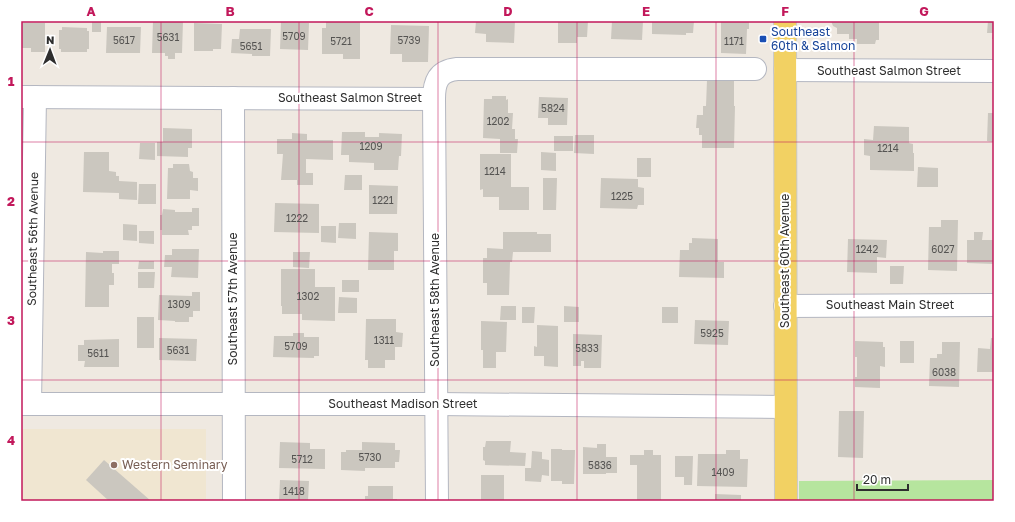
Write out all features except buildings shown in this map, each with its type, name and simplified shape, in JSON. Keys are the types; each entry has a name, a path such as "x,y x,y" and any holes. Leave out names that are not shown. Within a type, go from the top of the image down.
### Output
{"main road":[{"name":"Southeast 60th Avenue","path":"785,21 786,501"}],"street":[{"name":"Southeast Salmon Street","path":"28,97 434,99 435,84 442,74 450,70 755,69"},
{"name":"Southeast Salmon Street","path":"785,70 994,71"},
{"name":"Southeast 56th Avenue","path":"26,404 28,97"},
{"name":"Southeast 57th Avenue","path":"233,98 234,501"},
{"name":"Southeast 58th Avenue","path":"434,99 436,501"},
{"name":"Southeast Main Street","path":"785,306 994,306"},
{"name":"Southeast Madison Street","path":"26,404 436,404 785,407"}],"shaded area":[{"name":"Western Seminary","path":"21,429 206,429 206,501 21,501"}],"green space":[{"path":"994,480 994,501 799,501 799,481"}],"place":[{"name":"Southeast 60th & Salmon","path":"763,39"},
{"name":"Western Seminary","path":"114,465"}]}
